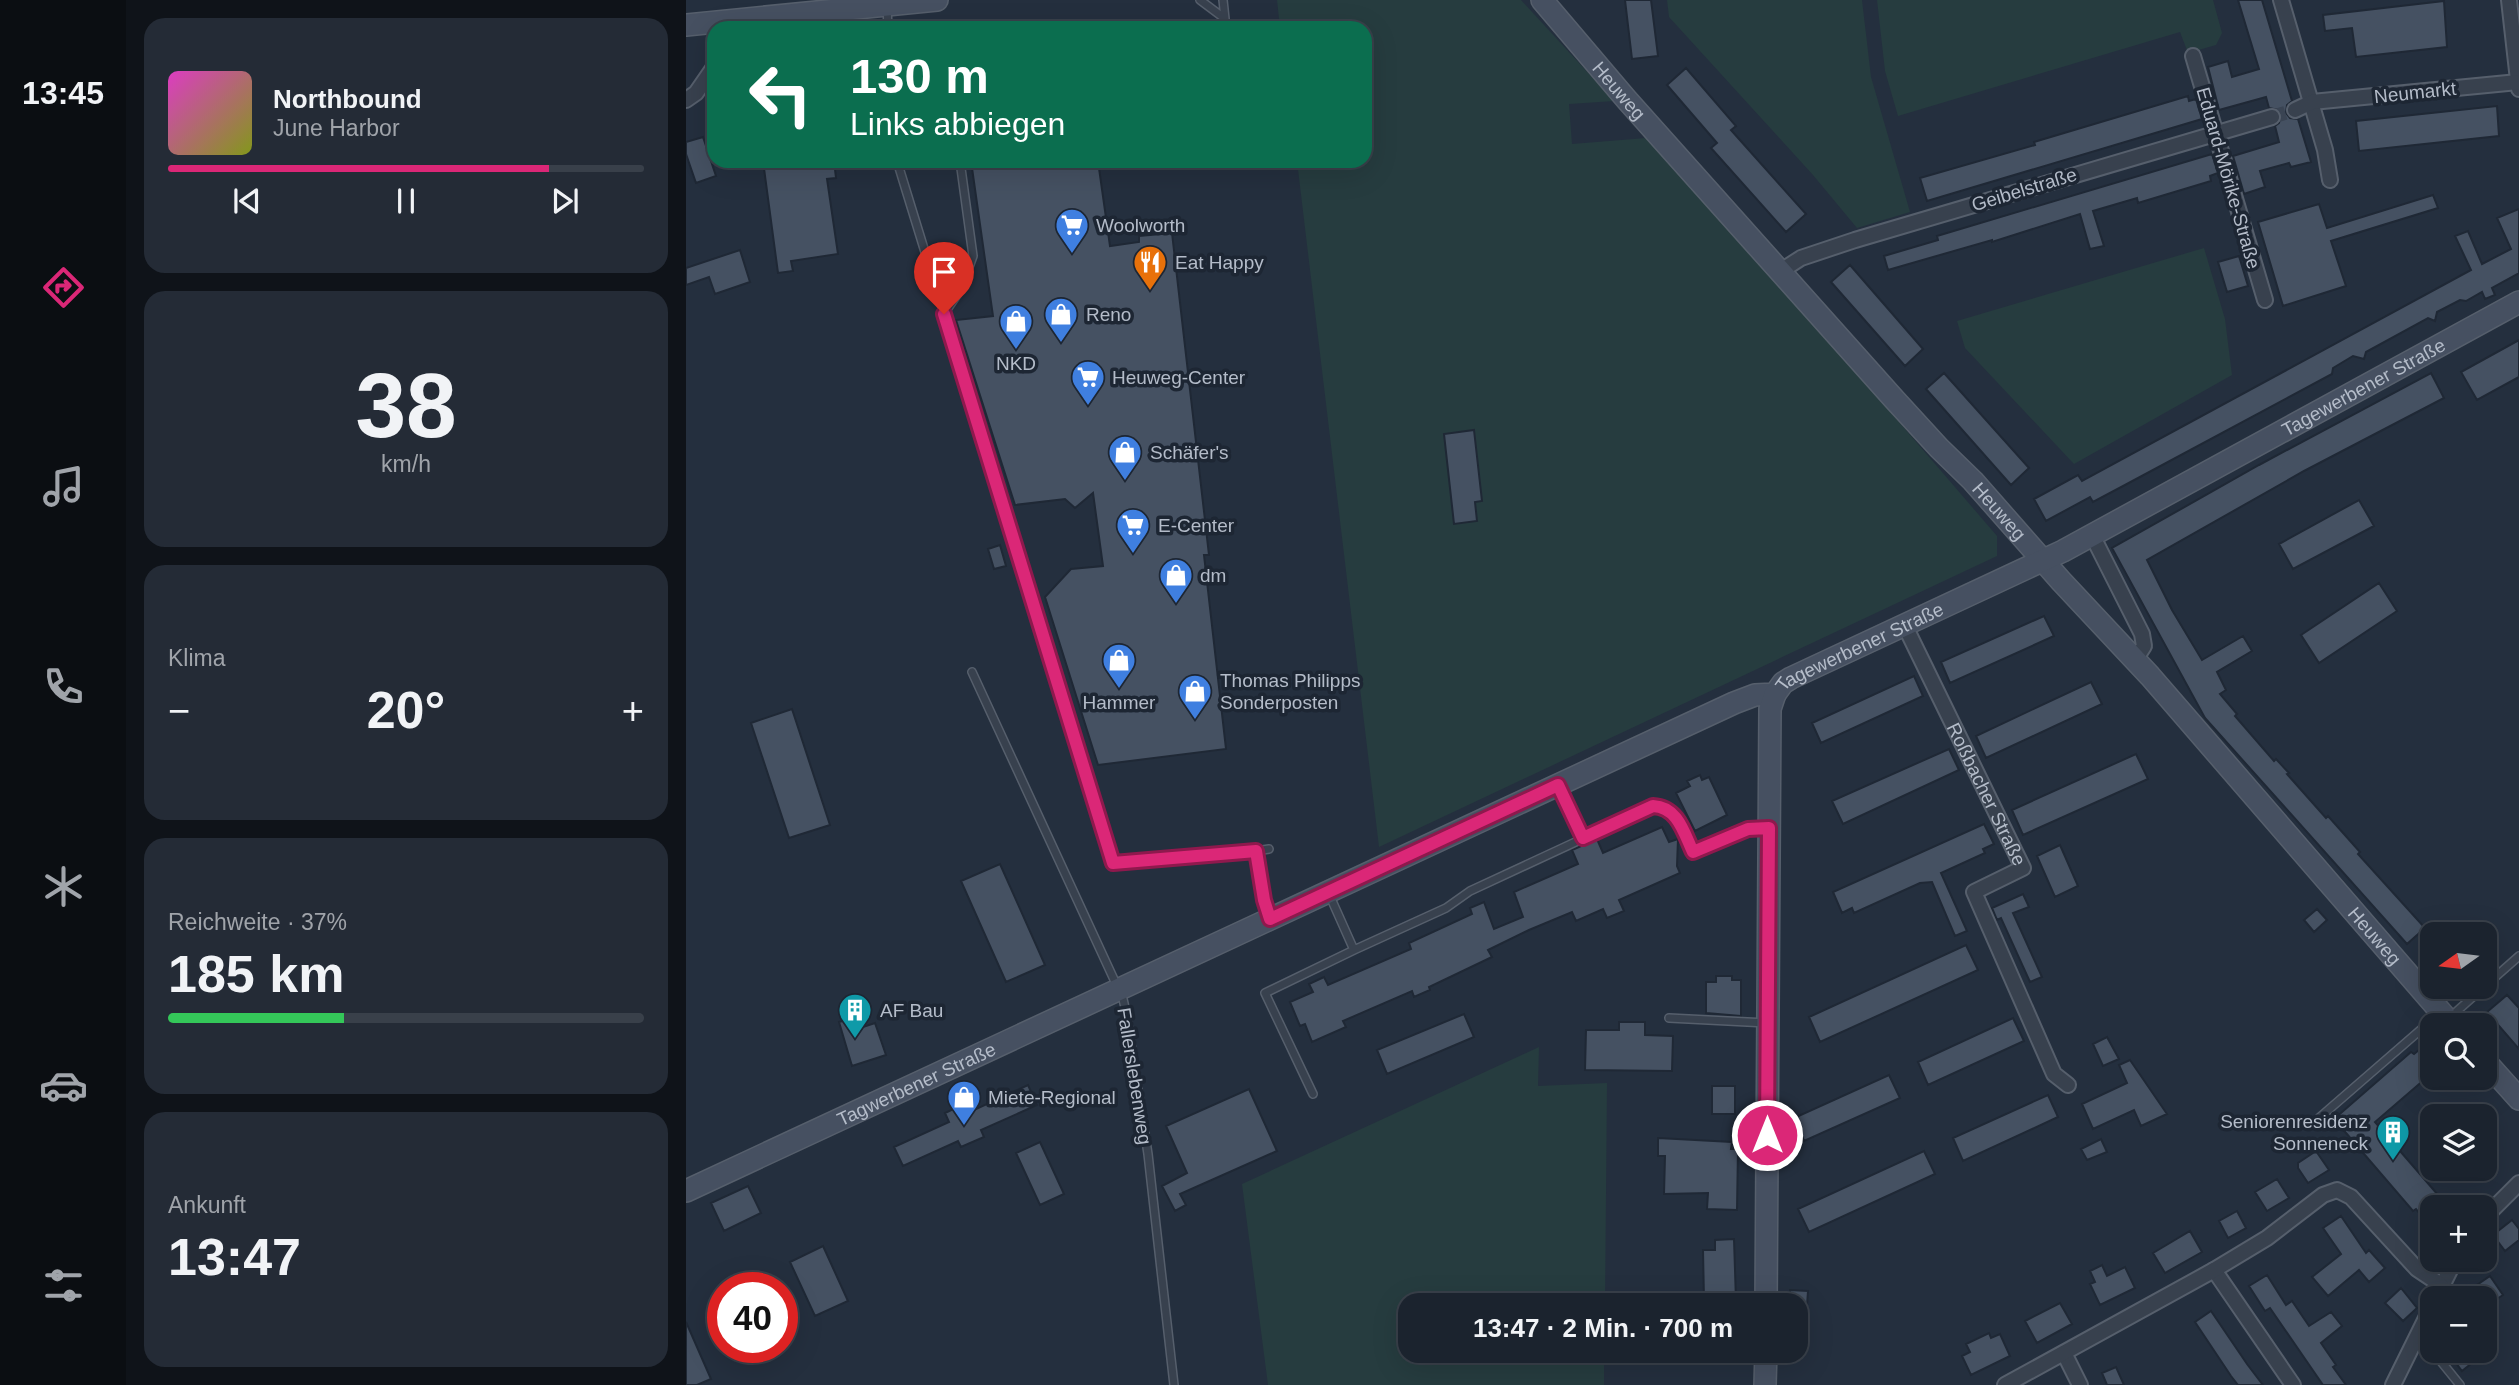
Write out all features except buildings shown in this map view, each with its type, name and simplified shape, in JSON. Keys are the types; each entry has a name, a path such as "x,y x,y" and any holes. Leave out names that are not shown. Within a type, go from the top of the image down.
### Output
{"street":[{"path":"753,21 937,0"},
{"name":"Heuweg","path":"1542,0 1627,100 1939,449 1973,481 2135,660 2442,1013"},
{"path":"2281,0 2326,150 2330,180"},
{"name":"Neumarkt","path":"2312,102 2519,85 2509,0"},
{"path":"686,25 707,25"},
{"name":"Eduard-Mörike-Straße","path":"2193,56 2265,300"},
{"path":"686,100 707,78"},
{"path":"2295,110 2312,102"},
{"name":"Geibelstraße","path":"1781,271 1801,258 1855,240 2272,117"},
{"name":"Tagewerbener Straße","path":"1147,976 1734,703 1755,695 1775,694 1783,683 1791,678 2043,561 2519,302"},
{"path":"2092,535 2142,634 2144,646 2135,660"},
{"name":"Roßbacher Straße","path":"1904,624 2023,868 1974,892 2054,1074 2068,1086"},
{"path":"1766,1293 1770,709 1775,694"},
{"name":"Tagwerbener Straße","path":"686,1191 1147,976"},
{"path":"2497,1074 2519,1099"},
{"path":"2497,1205 2519,1183"},
{"path":"2006,1385 2214,1270 2267,1238 2323,1195 2337,1190 2351,1196 2433,1286"},
{"path":"2214,1270 2293,1385"},
{"path":"2393,1385 2420,1332"},
{"path":"2064,1353 2080,1385"},
{"path":"1765,1385 1766,1363"}],"lane":[{"path":"1200,0 1224,18"},
{"path":"1223,0 1225,21"},
{"path":"887,6 888,21"},
{"path":"814,14 823,21"},
{"path":"899,168 1113,863 1269,849"},
{"path":"944,314 961,289 973,256 961,168"},
{"name":"Fallerslebenweg","path":"972,672 1118,989 1126,1013 1148,1154 1174,1385"},
{"path":"1558,785 1583,838"},
{"path":"1313,1094 1265,993 1446,908 1470,891 1653,806 1662,806 1676,817 1693,852 1748,829 1769,828"},
{"path":"1256,851 1270,919"},
{"path":"1328,892 1354,950"},
{"path":"2497,976 2519,956"},
{"path":"2454,1013 2471,999"},
{"path":"1669,1018 1767,1023"},
{"path":"2319,1118 2420,1040"},
{"path":"2417,1339 2435,1354 2460,1385"}],"green space":[{"path":"1277,0 1521,0 1614,101 1569,104 1572,144 1646,138 1734,230 1997,536 1997,556 1379,847 1298,168 1372,168 1372,21 1279,21"},
{"path":"1667,0 1862,0 1871,77 1910,212 1857,228 1813,175 1669,17"},
{"path":"1877,0 2213,0 2222,33 2216,45 2188,53 2180,32 1898,116 1885,71"},
{"path":"2204,248 2225,319 2232,375 2074,464 1965,348 1957,321"},
{"path":"1539,1047 1538,1086 1607,1083 1605,1293 1398,1293 1398,1363 1604,1363 1604,1385 1268,1385 1242,1184"}],"tunnel":[{"path":"2272,117 2295,110"}],"place":[{"name":"Woolworth","path":"1072,255"},
{"name":"Eat Happy","path":"1150,292"},
{"name":"Reno","path":"1061,344"},
{"name":"NKD","path":"1016,351"},
{"name":"Heuweg-Center","path":"1088,407"},
{"name":"Schäfer's","path":"1125,482"},
{"name":"E-Center","path":"1133,555"},
{"name":"dm","path":"1176,605"},
{"name":"Hammer","path":"1119,690"},
{"name":"Thomas Philipps Sonderposten","path":"1195,721"},
{"name":"AF Bau","path":"855,1040"},
{"name":"Miete-Regional","path":"964,1127"},
{"name":"Seniorenresidenz Sonneneck","path":"2393,1162"}],"route":[{"path":"944,314 1113,863 1256,851 1266,911 1270,919 1558,785 1583,838 1653,806 1662,806 1676,817 1693,852 1748,829 1769,828 1767,1135"}]}
